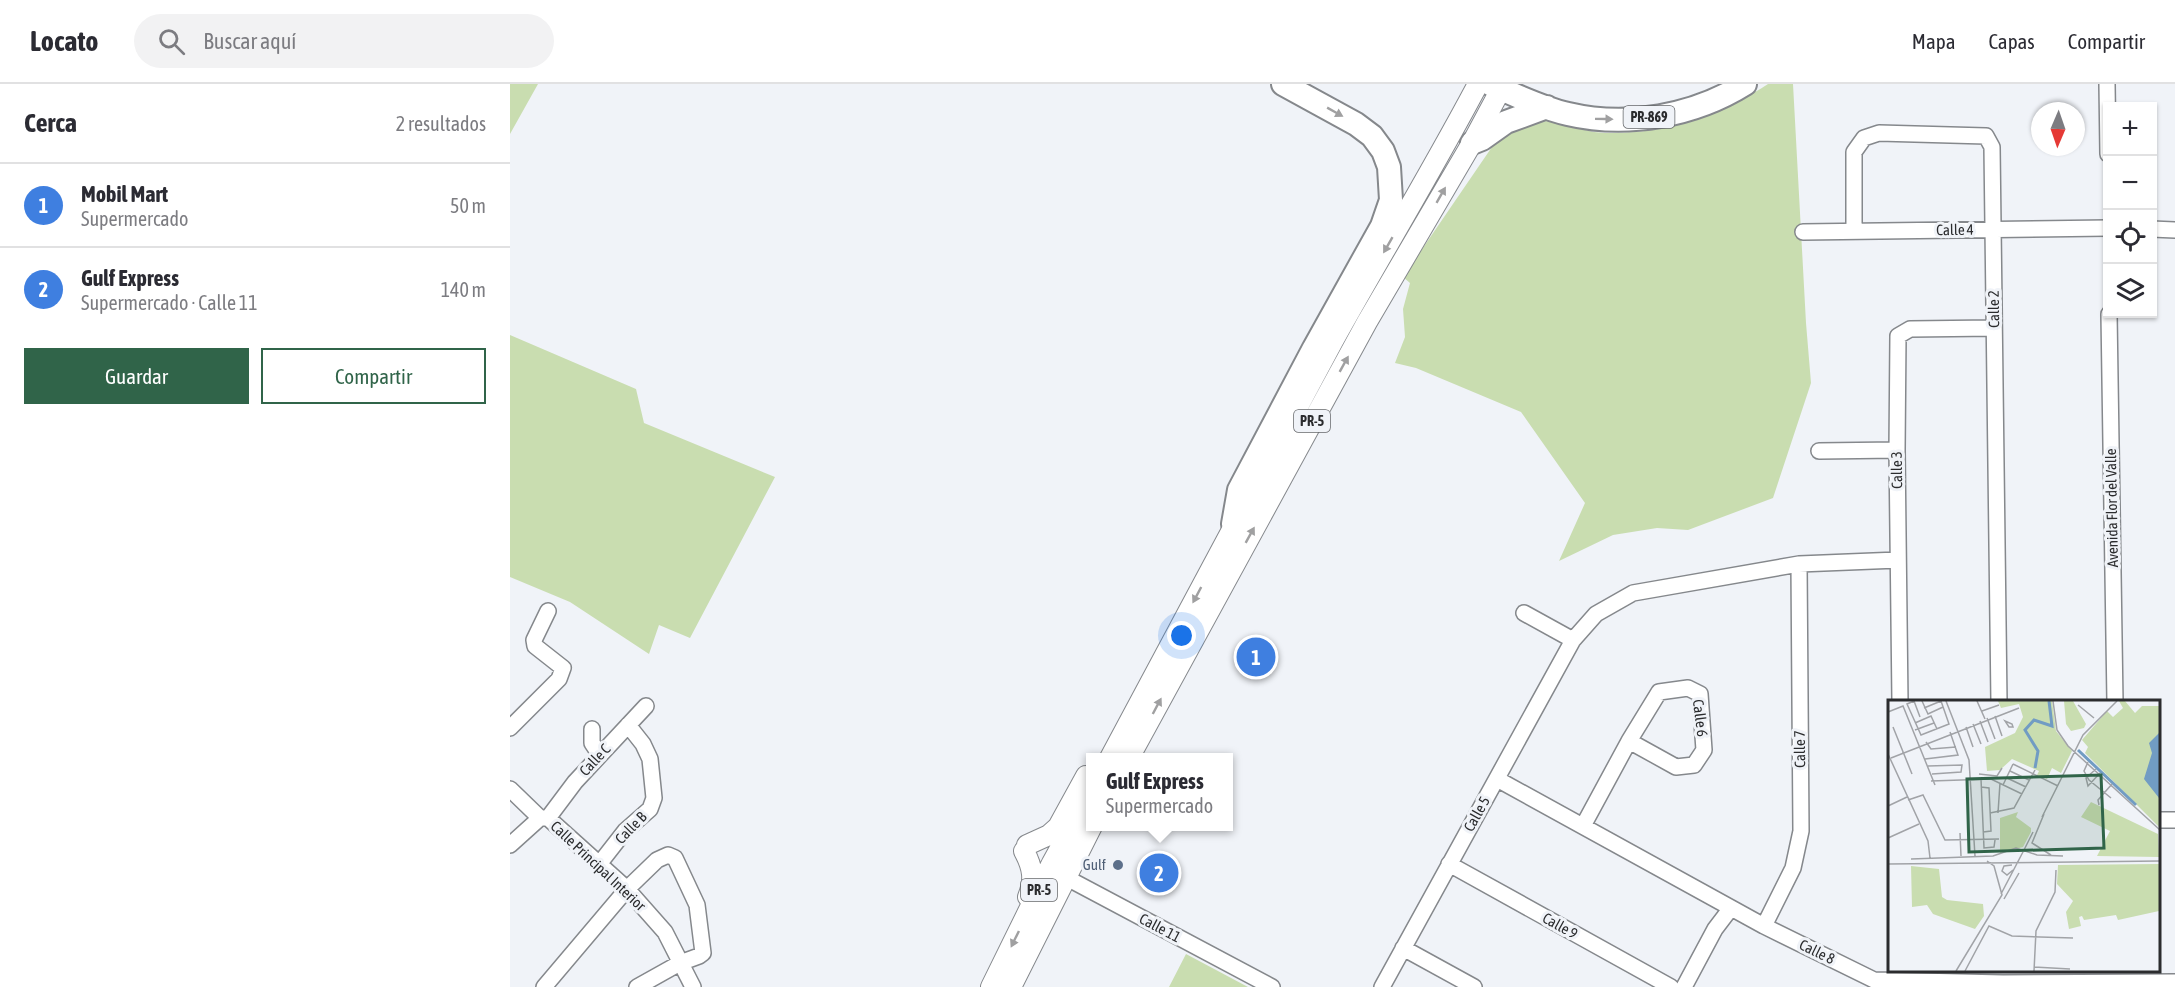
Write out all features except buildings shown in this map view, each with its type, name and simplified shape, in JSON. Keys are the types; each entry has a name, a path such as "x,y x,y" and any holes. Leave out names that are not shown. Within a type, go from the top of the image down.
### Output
{"highway":[{"path":"1233,524 1239,490 1318,340 1382,226 1391,200 1389,167 1383,151 1372,136 1356,124 1283,84"},
{"name":"PR-869","path":"1498,86 1567,114 1596,120 1634,120 1680,113 1732,93 1746,84"},
{"path":"1472,143 1482,139 1506,122 1547,107"}],"main road":[{"name":"PR-5","path":"1113,753 1233,524 1478,84"},
{"name":"PR-5","path":"1132,753 1367,322 1472,143 1498,86"},
{"path":"1278,482 1275,468 1316,389 1319,369"},
{"path":"1027,915 1025,904 1033,885 1033,878 1026,848 1058,827 1086,776"},
{"name":"PR-5","path":"1011,987 1086,804"},
{"name":"PR-5","path":"991,987 1027,915 1088,831"}],"street":[{"path":"2107,84 2107,102"},
{"name":"Calle 2","path":"1854,231 1854,152 1863,138 1879,133 1986,136 1992,147 1999,700"},
{"name":"Calle 4","path":"1803,232 2103,228"},
{"path":"2157,230 2175,230"},
{"name":"Avenida Flor del Valle","path":"2109,318 2115,700"},
{"name":"Calle 3","path":"1900,700 1898,336 1910,329 1994,328"},
{"path":"1819,451 1897,450"},
{"name":"Calle 5","path":"1382,987 1573,640 1596,614 1633,593 1799,564 1898,560"},
{"name":"Calle 7","path":"1764,926 1793,868 1801,831 1799,564"},
{"path":"510,728 559,680 563,668 536,646 534,640 548,611"},
{"path":"1524,613 1573,640"},
{"name":"Calle 6","path":"1582,826 1629,741 1659,692 1688,688 1700,694 1704,750 1694,765 1676,766 1629,741"},
{"name":"Calle C","path":"510,845 544,818 646,706"},
{"name":"Calle B","path":"600,863 626,831 650,809 654,798 650,759 643,744 628,725"},
{"path":"592,729 592,743 600,755"},
{"name":"Calle 8","path":"1497,779 1764,926 1874,980 1896,984 2003,977 2175,982"},
{"name":"Calle Principal Interior","path":"510,789 600,863 627,889 665,932 693,987"},
{"path":"544,987 627,889 657,860 668,855 675,858 698,905 703,953 637,987"},
{"name":"Calle 9","path":"1449,864 1671,987"},
{"name":"Calle 11","path":"1059,870 1272,987"},
{"path":"1684,987 1715,929 1731,908"},
{"path":"1403,948 1474,987"}],"green space":[{"path":"510,84 538,84 510,134"},
{"path":"1768,84 1793,84 1811,383 1773,498 1688,530 1657,528 1613,535 1559,561 1585,503 1521,412 1416,368 1395,363 1405,337 1403,309 1410,283 1403,277 1494,144 1520,126 1530,122 1545,121 1600,133 1652,130 1687,122 1722,109"},
{"path":"510,335 636,389 644,423 775,477 690,638 659,625 649,654 570,602 510,577"},
{"path":"1186,954 1248,987 1169,987"}],"place":[{"name":"Mobil Mart","path":"1256,657"},
{"name":"Gulf","path":"1118,865"},
{"name":"Gulf Express","path":"1159,873"}]}
